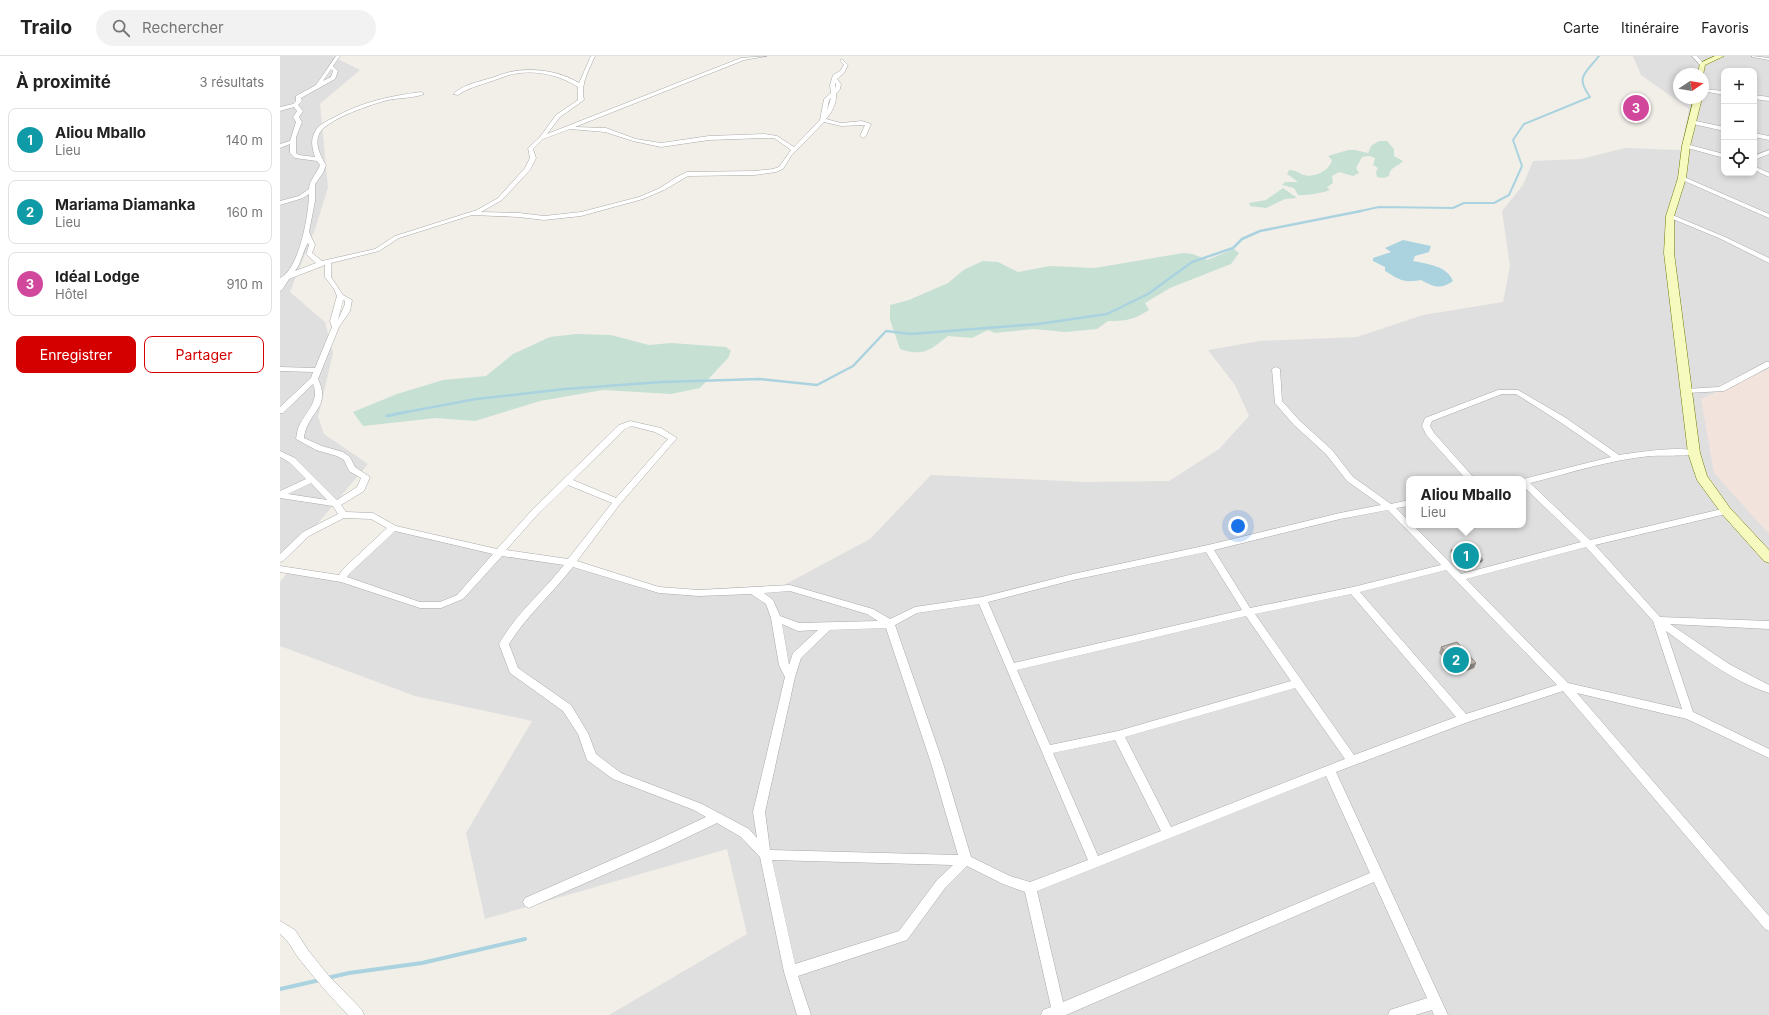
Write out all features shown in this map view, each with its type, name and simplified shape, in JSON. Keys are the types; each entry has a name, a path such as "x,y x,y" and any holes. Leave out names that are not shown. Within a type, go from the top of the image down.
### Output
{"main road":[{"path":"1702,68 1702,64 1721,56"},
{"path":"1696,104 1686,146 1682,178 1670,216 1669,253 1694,453 1701,477 1726,511 1769,558"}],"street":[{"path":"280,110 295,105 303,94 333,78 336,70 330,66 338,56"},
{"path":"282,279 320,263 377,250 397,237 468,214 500,199 512,187 530,150 558,116 581,100 579,92 580,86 593,56"},
{"path":"541,138 743,60 765,56"},
{"path":"1694,56 1702,64"},
{"path":"1754,56 1769,59"},
{"path":"468,214 519,215 544,218 581,214 641,198 662,189 677,178 687,174 755,173 774,171 780,168 822,119 826,100 838,89 839,84 834,79 836,70 843,58"},
{"path":"456,94 467,86 512,73 532,73 563,77 572,80 580,86"},
{"path":"1709,91 1721,92"},
{"path":"280,289 282,279 293,270 301,257 300,251 305,242 312,201 312,184 320,173 323,165 314,148 316,133 323,126 346,112 375,101 421,94"},
{"path":"1757,97 1769,99"},
{"path":"295,105 300,111 296,117 300,122 294,133 292,142 293,153 297,157 319,159"},
{"path":"822,119 833,124 844,125"},
{"path":"1691,122 1721,128"},
{"path":"815,128 864,123 868,124 863,136"},
{"path":"563,129 578,127 606,130 635,140 661,145 709,138 765,136 775,137 795,150"},
{"path":"1757,136 1769,138"},
{"path":"280,146 292,142"},
{"path":"1686,146 1721,155"},
{"path":"1757,157 1769,152"},
{"path":"1757,169 1769,175"},
{"path":"1682,178 1769,216"},
{"path":"280,203 301,197 312,190"},
{"path":"1670,216 1723,238 1769,261"},
{"path":"306,232 312,245 309,254 320,263 328,263 328,277 338,289 340,296 334,321 336,327"},
{"path":"281,409 314,379 336,327 342,319 348,304 349,300 340,296"},
{"path":"1686,391 1721,389 1769,364"},
{"path":"280,368 318,370"},
{"path":"1276,370 1278,401 1297,423 1329,452 1350,478 1361,488 1390,507 1406,523"},
{"path":"280,494 336,504 361,488 366,477 352,469 347,459 340,454 319,448 300,439 300,430 319,404 320,387 314,379"},
{"path":"1468,476 1430,434 1426,426 1428,420 1501,392 1518,392 1619,459"},
{"path":"280,569 342,579 420,605 441,605 460,597 497,552 622,427 630,423 658,430 673,438 617,502 571,563 528,610 515,626 504,644 514,670 567,708 583,733 591,757 617,776 698,807 715,818 745,833 765,855 966,860 1007,880 1030,888 1352,761 1464,719 1565,686 1689,715 1769,754"},
{"path":"1526,481 1658,451 1694,453"},
{"path":"280,454 292,460 336,504 342,515"},
{"path":"280,494 311,480"},
{"path":"567,481 617,502"},
{"path":"1526,485 1588,543 1658,620 1714,660 1756,684 1769,689"},
{"path":"776,618 798,628 890,624 915,610 982,600 1073,577 1208,548 1333,518 1406,504"},
{"path":"1460,578 1588,543 1726,511"},
{"path":"280,559 306,534 342,515 373,516 393,528 497,552 571,563 659,590 699,593 790,588 870,611 890,624 937,764 966,860"},
{"path":"342,579 346,571 393,528"},
{"path":"1411,528 1565,686 1769,925"},
{"path":"1208,548 1248,612 1352,761"},
{"path":"1011,668 1248,612 1353,590 1449,566"},
{"path":"1353,590 1464,719"},
{"path":"753,591 770,602 776,618 784,665 790,677"},
{"path":"982,600 1095,862"},
{"path":"1658,620 1769,625"},
{"path":"1658,620 1689,715"},
{"path":"804,1015 790,972 765,855 759,812 790,677 797,656 827,627"},
{"path":"1046,750 1118,736 1298,683"},
{"path":"1118,736 1168,833"},
{"path":"1329,770 1442,1015"},
{"path":"529,902 661,844 715,818"},
{"path":"790,972 903,936 941,884 966,860"},
{"path":"1030,888 1055,1014 1378,875"},
{"path":"280,928 291,934 303,954 323,979 357,1015"},
{"path":"1395,1015 1435,1002"}],"shaded area":[{"path":"280,56 332,56 360,70 320,104 328,188 315,229 290,292 325,322 333,353 318,417 324,434 368,464 299,546 280,558"},
{"path":"1633,56 1769,56 1769,1015 609,1015 747,934 727,849 485,919 466,833 532,721 415,696 280,646 280,582 287,573 344,579 394,531 570,567 654,592 784,585 870,539 931,475 1085,482 1169,481 1219,449 1249,416 1235,385 1208,350 1260,341 1357,337 1423,315 1503,302 1510,266 1502,211 1523,185 1533,161 1581,159 1625,148 1681,150 1689,109 1682,104 1709,104 1709,68 1673,68 1673,98 1641,75"},
{"path":"1769,369 1769,534 1714,473 1701,399"}],"green space":[{"path":"1379,141 1387,141 1394,149 1394,156 1403,161 1390,171 1389,176 1384,178 1377,177 1376,172 1378,168 1373,165 1375,158 1369,156 1362,157 1356,168 1359,173 1353,176 1339,172 1332,176 1333,183 1327,187 1330,190 1327,191 1309,195 1298,195 1294,188 1282,185 1285,182 1298,182 1287,174 1289,170 1308,176 1317,174 1325,170 1331,164 1332,160 1328,156 1348,150 1368,153 1371,146"},
{"path":"1283,188 1297,198 1285,199 1266,208 1250,206 1249,203 1266,200"},
{"path":"1234,249 1239,253 1231,264 1170,288 1145,303 1149,310 1134,318 1108,321 1097,329 1065,332 1034,329 995,333 988,330 972,338 948,336 926,351 915,352 900,349 890,320 890,305 909,300 948,283 965,269 983,261 998,262 1018,272 1050,266 1095,268 1183,253 1193,254 1207,260"},
{"path":"576,334 611,335 649,345 671,343 726,347 731,351 728,358 700,388 671,394 603,390 540,401 475,421 436,418 363,426 353,412 397,394 443,380 486,376 513,354 550,337"}],"water":[{"path":"1403,240 1431,246 1429,252 1415,256 1413,261 1436,266 1442,269 1453,281 1444,286 1437,286 1421,280 1402,280 1394,277 1385,271 1385,267 1373,261 1373,258 1391,252 1385,248"}],"building":[{"path":"1469,545 1483,560 1474,562 1471,559 1462,562 1451,550"},
{"path":"1457,642 1476,663 1460,668 1441,647"}],"waterway":[{"path":"1357,212 1379,207 1453,208 1464,203 1494,203 1509,195 1522,166 1513,140 1524,124 1590,97 1583,84 1584,75 1599,56"},
{"path":"1357,212 1361,211"},
{"path":"403,413 476,399 565,389 662,382 760,379 817,385 853,366 886,331 911,334 1038,324 1107,314 1148,294 1192,262 1233,248 1242,239 1260,231 1357,212"},
{"path":"387,416 403,413"},
{"path":"327,978 349,973 422,963 525,939"},
{"path":"280,989 320,980"}],"place":[{"name":"Idéal Lodge","path":"1636,108"},
{"name":"Aliou Mballo","path":"1466,556"},
{"name":"Mariama Diamanka","path":"1456,660"}]}
